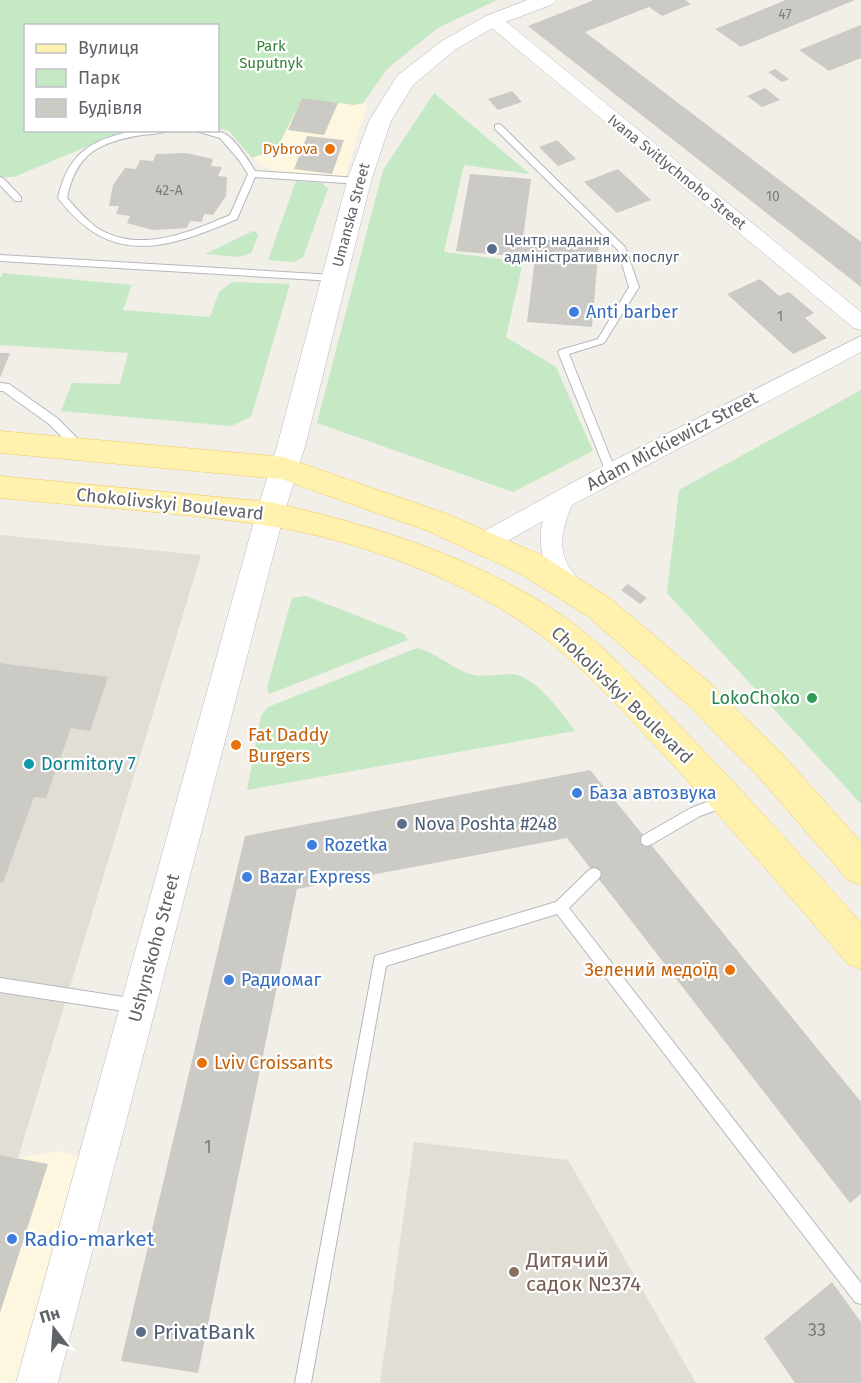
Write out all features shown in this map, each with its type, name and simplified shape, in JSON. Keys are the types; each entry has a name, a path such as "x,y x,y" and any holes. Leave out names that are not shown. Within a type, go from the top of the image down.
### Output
{"main road":[{"path":"0,442 79,447 284,468 485,542 574,590 600,608 698,693 770,765 861,868"},
{"name":"Chokolivskyi Boulevard","path":"0,487 270,514 351,534 434,562 497,591 552,626 626,693 729,800 861,951"}],"street":[{"name":"Umanska Street","path":"270,514 359,181 380,121 405,81 449,45 493,20 546,0"},
{"name":"Ivana Svitlychnoho Street","path":"493,20 861,323"},
{"name":"Adam Mickiewicz Street","path":"485,542 611,472 861,343"},
{"path":"562,500 552,525 549,549 554,564 574,590"},
{"name":"Ushynskoho Street","path":"37,1383 270,514"}],"lane":[{"path":"498,127 622,249 634,287 601,342 563,352 611,472"},
{"path":"145,132 106,141 78,158 66,177 62,198 81,220 99,233 124,241 162,244 234,217 252,174"},
{"path":"205,132 222,136 243,158 252,174"},
{"path":"252,174 359,181"},
{"path":"0,180 18,199"},
{"path":"0,258 334,278"},
{"path":"0,387 5,387 53,421 79,447"},
{"path":"648,840 696,812 729,800"},
{"path":"303,1383 380,961 560,907 594,874"},
{"path":"560,907 861,1296"},
{"path":"0,985 138,1006"}],"shaded area":[{"path":"289,97 367,105 345,178 273,171 252,158"},
{"path":"0,535 201,555 18,1158 0,1155"},
{"name":"Дитячий садок №374","path":"414,1142 568,1160 696,1383 380,1383"},
{"path":"58,1151 87,1158 35,1383 0,1383 0,1155 18,1158"}],"green space":[{"name":"Park Suputnyk","path":"0,0 497,0 438,28 387,69 363,103 355,105 302,99 276,150 252,158 228,130 219,129 219,24 24,24 24,132 122,132 14,177 0,177"},
{"path":"434,93 530,174 464,165 444,252 523,262 506,337 556,367 593,451 513,492 317,423 383,170"},
{"path":"296,181 322,183 328,189 303,257 294,262 268,260"},
{"path":"253,231 258,236 251,253 239,257 205,254"},
{"path":"3,273 132,285 123,310 210,317 219,292 232,282 290,284 251,417 231,426 61,411 72,383 120,384 128,353 0,345 0,278"},
{"name":"LokoChoko","path":"861,390 861,804 667,593 679,490"},
{"path":"306,596 404,634 408,640 269,694 267,688 292,598"},
{"path":"417,648 472,675 509,674 528,680 546,695 575,731 247,790 261,716 268,707"}],"building":[{"path":"594,0 685,0 691,4 662,16 649,7 585,32 861,242 861,287 528,26"},
{"path":"786,0 855,0 741,47 715,29"},
{"path":"861,25 861,58 829,71 799,50"},
{"path":"775,69 789,79 782,82 768,72"},
{"path":"765,88 780,100 762,107 747,96"},
{"path":"512,91 522,102 498,110 488,99"},
{"path":"302,98 338,103 324,135 288,130"},
{"path":"307,136 344,140 332,174 294,169"},
{"path":"557,140 576,159 558,166 539,147"},
{"path":"186,153 213,159 211,166 222,167 218,176 227,177 226,196 213,215 204,214 202,222 190,221 187,228 153,230 127,223 130,216 116,214 119,206 109,206 113,185 125,168 136,169 140,160 153,161 156,154"},
{"path":"618,169 651,200 617,213 584,182"},
{"path":"470,174 531,179 523,238 599,244 592,327 527,322 535,258 456,251"},
{"path":"760,279 779,296 789,292 814,313 805,318 827,338 793,354 727,294"},
{"path":"0,353 10,353 0,378"},
{"path":"628,584 647,598 640,604 621,590"},
{"name":"Dormitory 7","path":"0,663 108,677 90,731 71,728 46,798 34,797 3,883 0,882"},
{"path":"590,770 861,1102 861,1194 850,1203 567,838 297,889 198,1373 121,1361 245,836"},
{"name":"Radio-market","path":"0,1155 48,1164 0,1313"},
{"path":"832,1282 861,1322 861,1383 795,1383 764,1338"}],"place":[{"name":"Dybrova","path":"330,149"},
{"name":"Центр надання адміністративних послуг","path":"492,249"},
{"name":"Anti barber","path":"574,312"},
{"name":"LokoChoko","path":"812,698"},
{"name":"Fat Daddy Burgers","path":"236,745"},
{"name":"Dormitory 7","path":"29,764"},
{"name":"База автозвука","path":"577,793"},
{"name":"Nova Poshta #248","path":"402,824"},
{"name":"Rozetka","path":"312,845"},
{"name":"Bazar Express","path":"247,877"},
{"name":"Зелений медоїд","path":"730,970"},
{"name":"Радиомаг","path":"229,980"},
{"name":"Lviv Croissants","path":"202,1063"},
{"name":"Radio-market","path":"12,1239"},
{"name":"Дитячий садок №374","path":"514,1272"},
{"name":"PrivatBank","path":"141,1332"}]}
